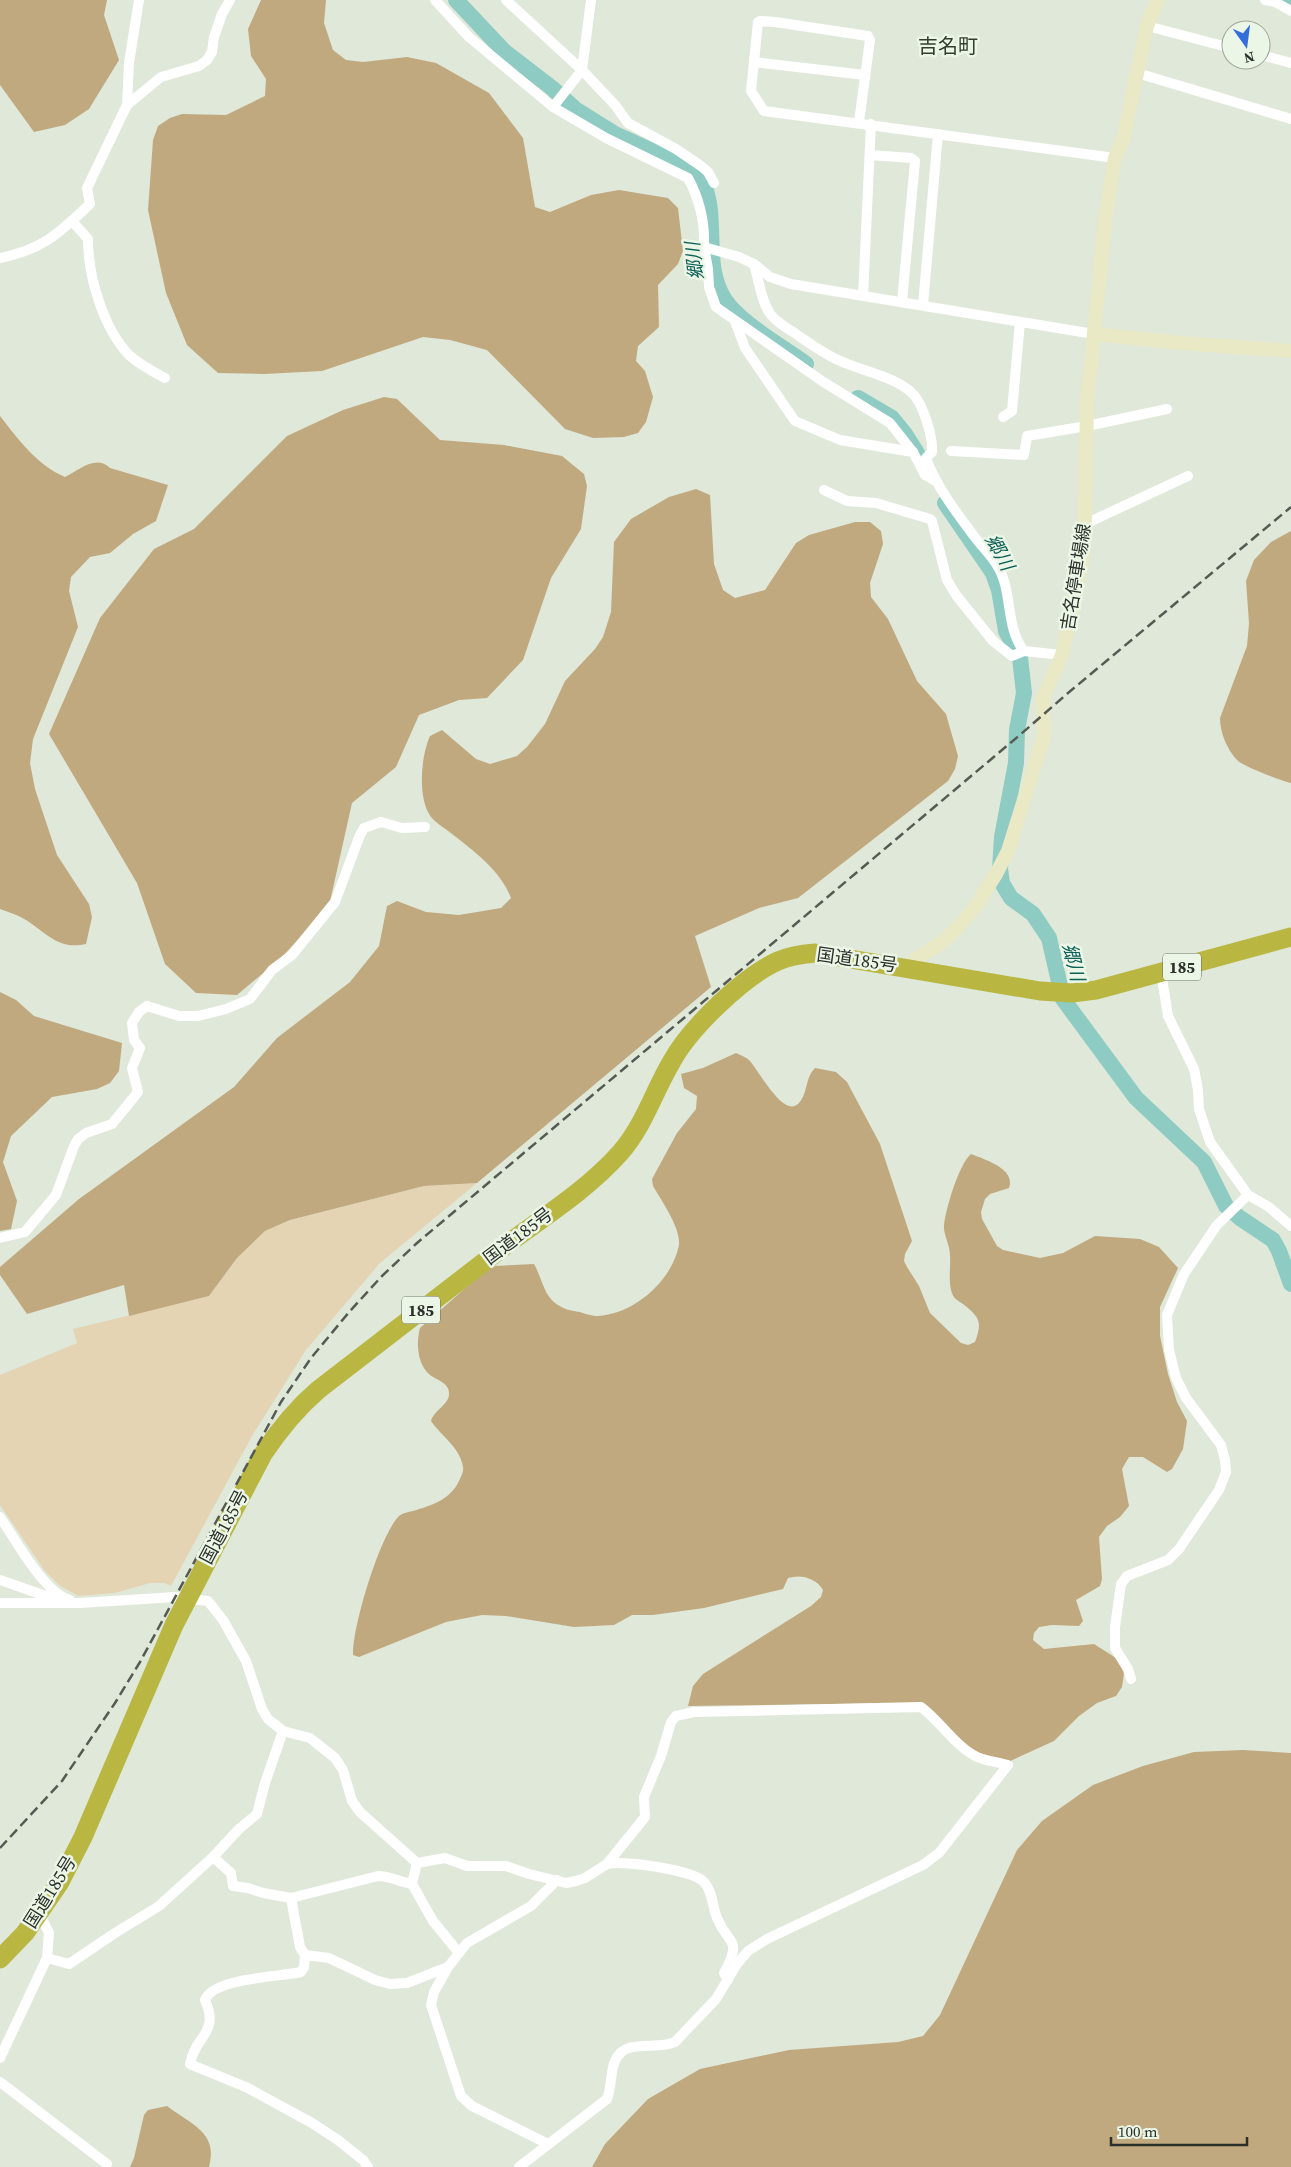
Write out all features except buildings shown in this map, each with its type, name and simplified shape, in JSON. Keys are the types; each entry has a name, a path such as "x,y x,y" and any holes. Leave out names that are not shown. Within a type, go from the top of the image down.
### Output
{"highway":[{"name":"国道185号","path":"0,1958 25,1933 60,1882 83,1836 174,1625 263,1454 302,1404 572,1196 610,1163 638,1129 681,1046 733,993 780,960 806,954 829,954 1063,993 1096,990 1291,937"}],"main road":[{"name":"吉名停車場線","path":"909,968 914,960 944,941 958,927 976,906 999,870 1044,736 1043,698 1062,655 1082,564 1091,356 1097,322 1106,214 1115,158 1123,140 1148,26 1158,0"},
{"path":"1094,334 1180,343 1291,351"}],"street":[{"path":"0,258 35,248 60,233 90,204 87,188 127,106 129,63 139,0"},
{"path":"127,106 161,77 199,66 207,60 212,52 214,36 222,14 230,0"},
{"path":"435,0 469,37 554,105 606,138 691,178 706,173"},
{"path":"506,0 582,70 615,105 628,123 676,149 706,173 714,184"},
{"path":"554,105 582,70 591,0"},
{"path":"1265,0 1275,2 1291,11"},
{"path":"859,122 870,40 868,36 775,22 758,22 751,91 764,110 1115,158"},
{"path":"1148,26 1221,45"},
{"path":"1271,58 1291,63"},
{"path":"754,62 865,75"},
{"path":"1137,73 1291,119"},
{"path":"863,296 871,124"},
{"path":"923,305 938,134"},
{"path":"870,154 911,158 915,161 902,302"},
{"path":"691,178 705,229 709,286 716,307 822,381 890,423 974,537 999,567 1004,580 1014,632 1020,652"},
{"path":"72,221 88,239 88,255 102,311 110,328 128,354 145,368 165,378"},
{"path":"705,247 739,257 754,264 770,277 785,282 1094,334"},
{"path":"754,264 764,300 771,315 778,322 821,351 894,382 911,391 917,398 930,430 932,452 926,458 933,480"},
{"path":"735,321 746,348 795,422 840,440 913,452"},
{"path":"1003,417 1012,411 1020,322"},
{"path":"951,451 1024,455 1028,436 1167,409"},
{"path":"1085,524 1188,476"},
{"path":"824,490 847,501 876,503 930,519 942,554 947,580 993,641 1012,656 1020,652 1062,655"},
{"path":"0,1238 25,1232 56,1194 78,1139 112,1124 138,1092 132,1068 140,1048 134,1040 132,1023 139,1012 147,1006 179,1016 198,1016 226,1009 250,999 272,970 292,954 335,902 364,828 381,822 402,828 425,827"},
{"path":"1161,972 1168,1016 1194,1069 1199,1109 1210,1142 1248,1195 1269,1207 1291,1226"},
{"path":"1131,1680 1128,1668 1115,1648 1115,1627 1121,1584 1127,1576 1168,1560 1179,1549 1219,1490 1226,1472 1221,1445 1186,1398 1176,1378 1166,1329 1167,1315 1184,1274 1217,1225 1248,1195"},
{"path":"0,1517 49,1588 62,1598 80,1603"},
{"path":"0,1580 46,1596 56,1603"},
{"path":"0,1603 80,1603 187,1598 208,1601 223,1620 246,1661 262,1709 268,1719 283,1731 310,1738 331,1754 343,1770 352,1801 360,1812 417,1863"},
{"path":"519,2167 607,2099 610,2090 612,2068 616,2058 623,2050 633,2046 666,2046 675,2042 716,1999 737,1964 748,1951 923,1865 939,1853 1008,1765 977,1757 959,1744 922,1707 694,1712 676,1716 670,1722 661,1756 644,1797 645,1817 607,1864"},
{"path":"47,1958 69,1964 159,1906 214,1856 239,1829 257,1814 265,1783 283,1731"},
{"path":"214,1856 231,1873 233,1886 248,1888 263,1894 291,1898 378,1876 388,1876 398,1882 412,1884"},
{"path":"417,1863 445,1858 467,1866 506,1866 566,1883 585,1878 607,1864 617,1861 692,1874 703,1881 709,1889 717,1919 734,1945 734,1954 724,1972 728,1980"},
{"path":"417,1863 412,1884 433,1921 459,1953"},
{"path":"548,2144 472,2106 461,2096 431,2005 434,1992 448,1967 467,1943 531,1906 556,1880"},
{"path":"291,1898 300,1947 305,1954 304,1966 301,1972 219,1986 210,1992 205,2000 211,2013 211,2024 192,2054 190,2064 246,2087 312,2123 364,2160 368,2167"},
{"path":"0,2058 47,1958 49,1933 39,1913"},
{"path":"305,1954 329,1958 375,1980 390,1984 406,1982 448,1967"},
{"path":"0,2082 107,2164"}],"shaded area":[{"path":"0,0 107,0 104,15 119,60 89,109 65,125 34,132 0,85"},
{"path":"261,0 326,0 324,23 333,50 346,60 363,62 407,57 436,63 489,93 523,138 535,207 550,212 591,195 619,190 668,198 678,208 683,251 678,264 658,285 659,327 638,346 636,361 645,371 653,397 646,422 638,433 624,437 593,438 565,429 487,350 450,340 423,337 322,371 264,374 218,373 187,345 166,293 148,210 153,140 158,126 170,118 182,114 226,115 265,96 266,79 251,56 248,29"},
{"path":"384,397 397,399 440,440 504,445 562,456 584,474 587,486 581,529 551,578 523,660 487,698 459,700 419,715 396,767 352,803 329,906 280,959 237,995 196,993 165,964 137,883 49,734 100,618 154,549 194,529 287,436 343,410"},
{"path":"0,416 37,458 46,466 65,477 82,467 99,463 168,485 156,521 133,534 110,553 90,557 71,577 69,591 78,627 33,739 30,763 35,789 57,855 89,904 92,917 86,944 68,945 61,943 23,918 0,909"},
{"path":"696,489 710,495 714,564 723,590 735,598 765,590 796,543 809,535 855,522 870,522 881,531 883,544 870,583 871,597 888,619 917,681 946,714 958,756 955,769 948,781 798,898 759,908 695,936 711,987 477,1183 424,1186 290,1220 265,1231 237,1258 209,1296 129,1316 124,1285 27,1314 0,1275 0,1267 79,1199 234,1087 277,1038 350,982 379,946 387,906 397,901 426,912 459,915 501,908 511,898 494,870 433,819 427,809 422,788 422,777 424,754 430,736 442,730 476,759 490,764 517,756 527,747 545,724 565,681 595,649 603,637 611,612 614,542 631,519 669,497"},
{"path":"1291,531 1291,783 1240,763 1230,751 1225,740 1220,718 1247,646 1249,623 1246,581 1254,560 1271,542"},
{"path":"0,992 16,1000 34,1016 122,1043 119,1071 110,1083 97,1089 52,1097 11,1136 3,1162 17,1201 11,1229 0,1231"},
{"path":"736,1053 749,1060 772,1091 786,1105 793,1106 799,1103 815,1068 836,1072 847,1082 880,1144 912,1241 905,1254 904,1261 919,1286 930,1313 961,1343 968,1345 975,1342 979,1324 973,1312 955,1299 952,1293 950,1251 944,1225 947,1208 958,1176 966,1159 971,1154 1004,1170 1010,1181 1009,1188 990,1194 985,1199 981,1212 982,1219 997,1246 1003,1250 1040,1258 1063,1253 1095,1236 1140,1239 1159,1247 1178,1268 1160,1307 1160,1336 1168,1374 1177,1402 1187,1421 1183,1449 1172,1469 1167,1472 1143,1457 1129,1457 1122,1469 1129,1506 1120,1517 1107,1526 1099,1537 1102,1579 1100,1586 1076,1600 1083,1621 1079,1626 1052,1625 1039,1627 1034,1633 1033,1640 1044,1649 1094,1644 1119,1660 1124,1673 1122,1687 1116,1696 1097,1703 1079,1716 1054,1741 1008,1762 975,1752 908,1703 688,1706 693,1686 703,1674 811,1606 821,1597 823,1590 820,1586 816,1582 803,1577 788,1578 783,1589 704,1608 653,1615 632,1615 614,1625 574,1627 506,1616 482,1615 446,1622 359,1657 353,1655 357,1624 368,1582 392,1526 399,1516 434,1504 446,1497 459,1481 463,1471 458,1453 431,1421 445,1404 449,1393 445,1384 430,1375 422,1365 418,1347 420,1328 487,1269 494,1266 534,1264 551,1300 561,1307 591,1315 612,1314 638,1302 649,1293 660,1283 668,1271 679,1245 679,1238 674,1223 653,1186 652,1179 677,1133 696,1109 697,1096 684,1088 681,1074 703,1068"},
{"path":"477,1183 380,1263 306,1350 252,1436 171,1586 164,1583 150,1583 115,1593 78,1596 59,1585 45,1571 0,1505 0,1375 77,1343 73,1329 209,1296 237,1258 265,1231 290,1220 424,1186"},
{"path":"1243,1750 1291,1753 1291,2167 592,2167 605,2144 648,2099 700,2069 789,2050 898,2042 923,2036 940,2015 1017,1850 1042,1821 1093,1785 1143,1766 1194,1752"},
{"path":"167,2106 193,2124 206,2137 210,2145 211,2155 209,2167 130,2167 134,2158 144,2115 148,2110"}],"waterway":[{"name":"郷川","path":"456,0 504,51 552,88 575,109 615,134 696,171 709,201 713,269 717,285 725,300 740,317 806,364"},
{"name":"郷川","path":"858,398 892,418 917,453"},
{"name":"郷川","path":"945,503 993,573 999,590 1006,631 1020,658 1024,693 1017,730 1016,763 1002,837 1000,869 1002,883 1011,898 1033,914 1049,938 1063,999 1136,1098 1204,1162 1226,1206 1240,1218 1273,1240 1291,1284"}],"railway":[{"path":"0,1848 62,1781 115,1703 140,1662 281,1402 311,1358 382,1276 417,1243 1291,507"}],"district":[{"name":"吉名町","path":"948,46"}]}
